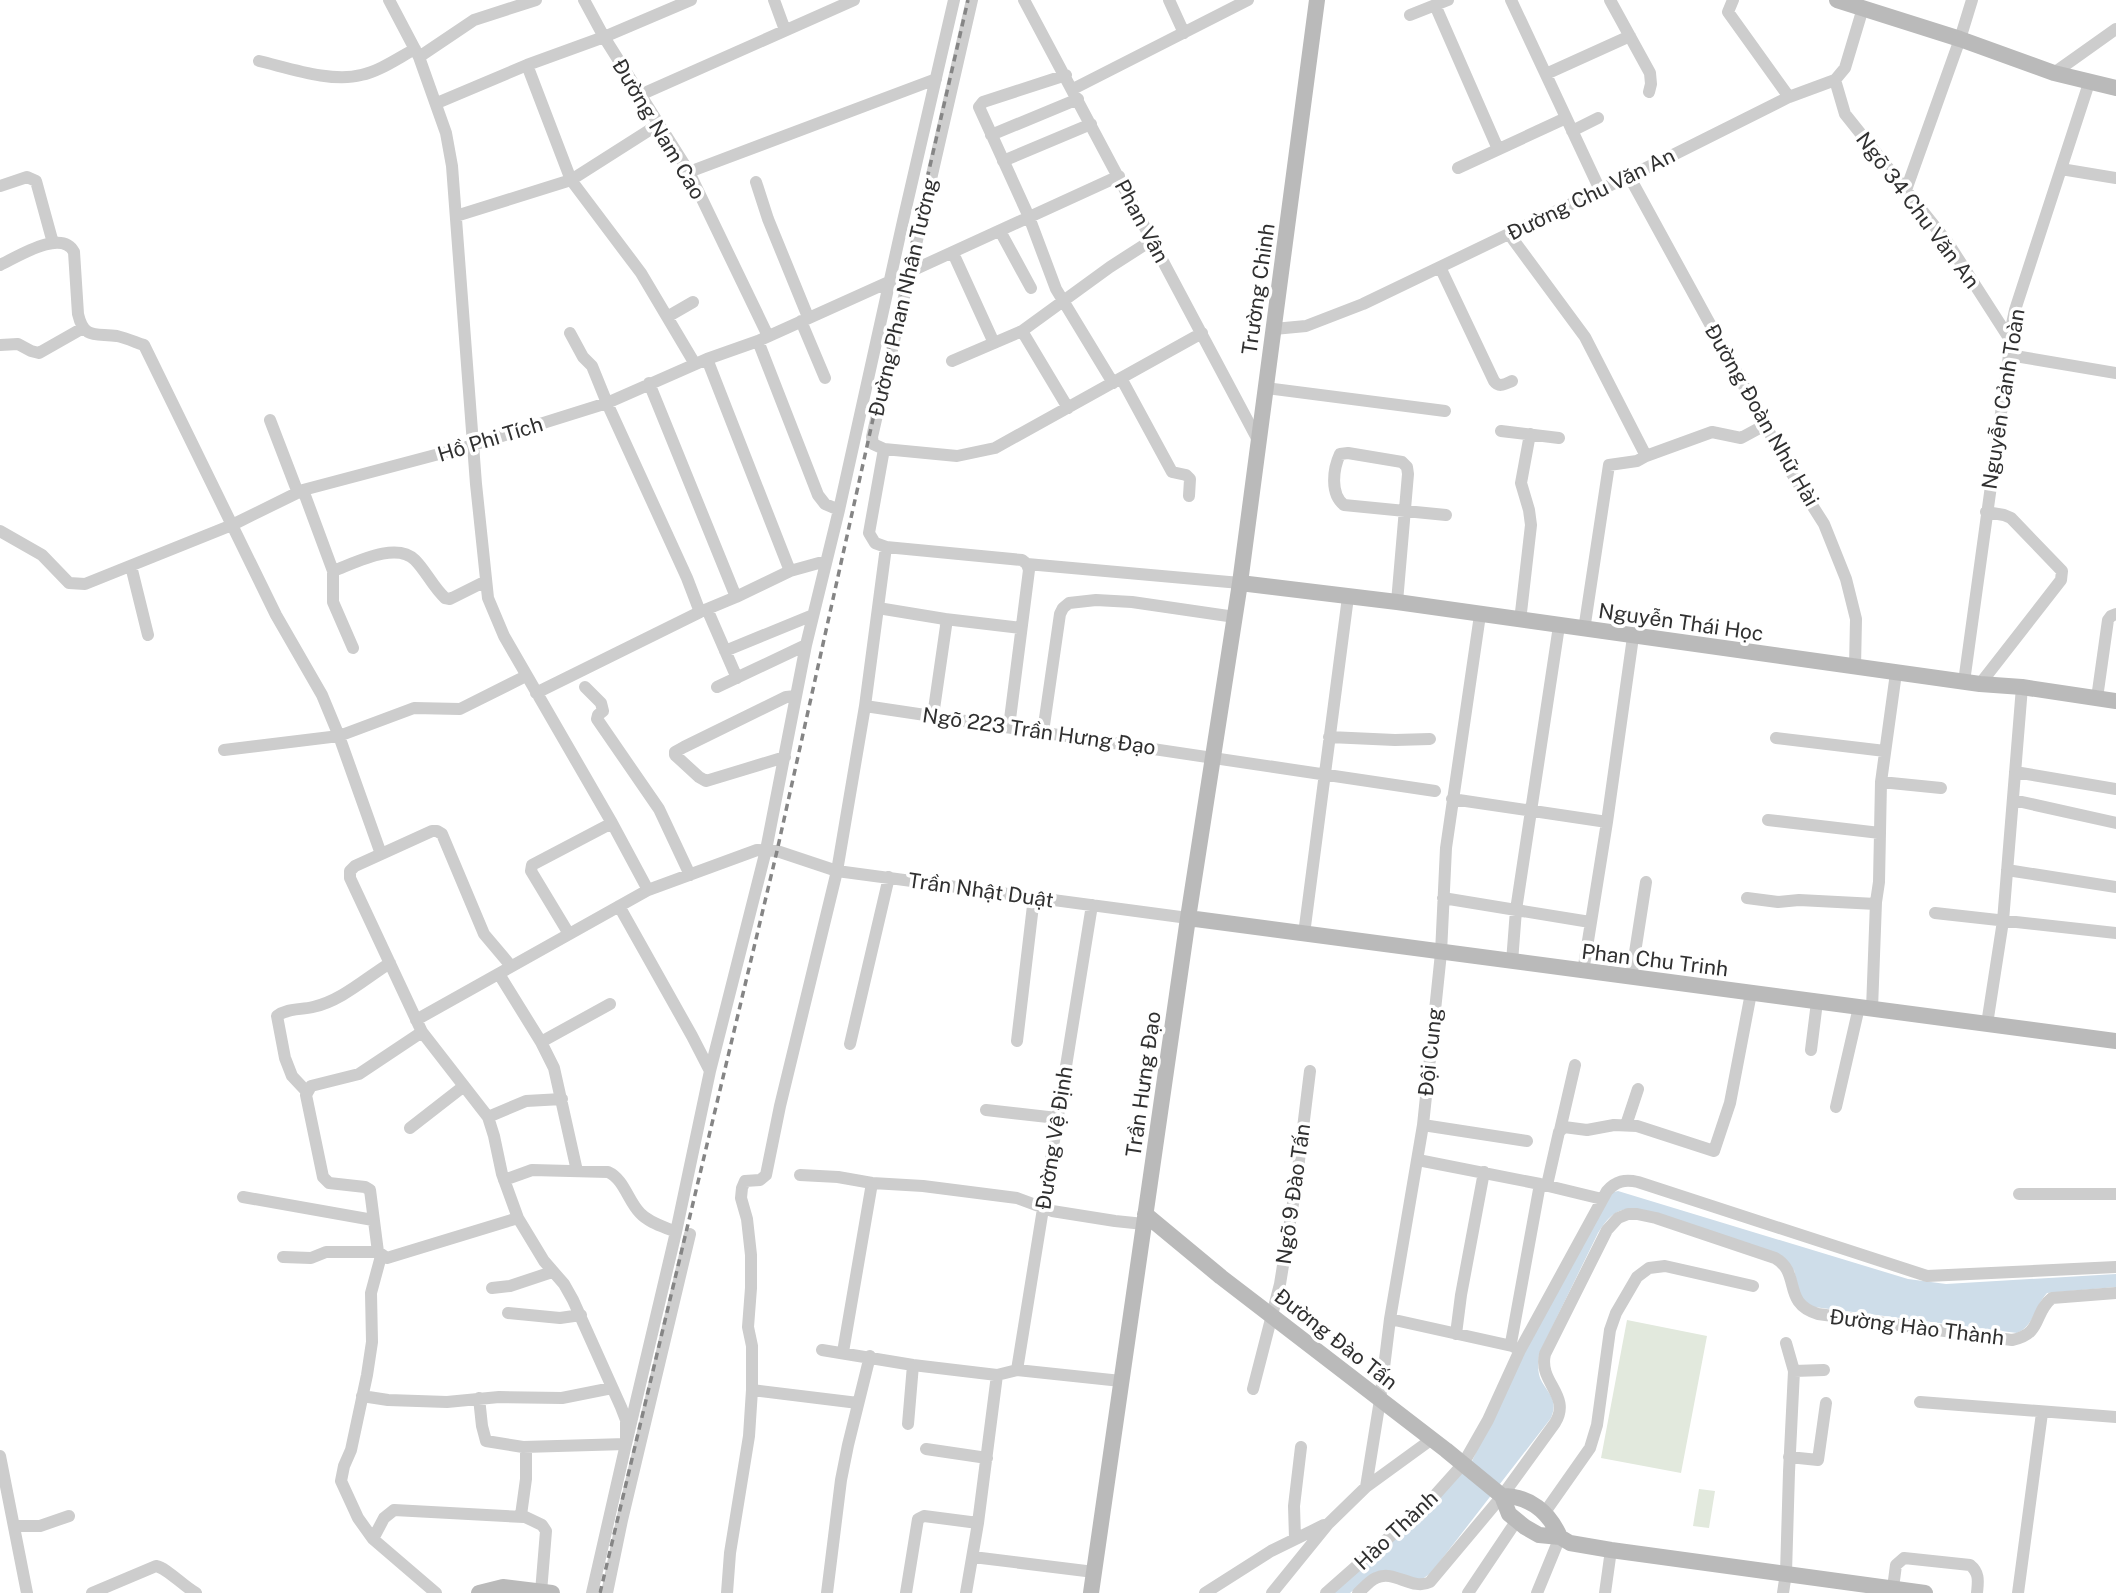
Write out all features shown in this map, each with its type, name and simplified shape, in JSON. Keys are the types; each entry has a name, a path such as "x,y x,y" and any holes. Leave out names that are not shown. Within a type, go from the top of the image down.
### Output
{"main road":[{"name":"Trường Chinh","path":"1240,583 1317,0"},
{"path":"1843,1 2054,73 2116,88"},
{"name":"Nguyễn Thái Học","path":"1240,583 1397,602 1633,637 2116,701"},
{"name":"Trần Hưng Đạo","path":"1091,1593 1188,918 1240,583"},
{"name":"Phan Chu Trinh","path":"1188,918 2116,1041"},
{"name":"Đường Đào Tấn","path":"1144,1219 1500,1494 1509,1514 1517,1521"},
{"name":"Đường Đào Tấn","path":"1500,1494 1527,1500 1545,1512"},
{"path":"1545,1512 1560,1537"},
{"path":"1517,1521 1539,1535 1560,1537 1570,1543 1925,1593"},
{"path":"479,1593 503,1587 547,1592"}],"street":[{"path":"389,0 417,53 437,103 452,166 473,445 488,598 504,636 648,890"},
{"path":"259,61 319,75 366,74 417,53 500,6 536,0"},
{"name":"Đường Nam Cao","path":"584,0 604,37 689,172 763,338 818,495 830,508 839,510"},
{"path":"775,0 785,30"},
{"path":"640,95 854,0"},
{"path":"592,1593 676,1232 710,1071 771,851 806,645 954,0"},
{"name":"Đường Phan Nhân Tường","path":"886,547 875,543 869,533 884,449 873,444 872,437 972,0"},
{"name":"Phan Vân","path":"1024,0 1259,442"},
{"path":"1169,0 1184,33"},
{"path":"991,135 1076,94 1248,0"},
{"path":"1410,15 1448,0"},
{"path":"1511,0 1600,190"},
{"path":"1611,0 1650,74 1649,92"},
{"path":"1733,0 1728,12 1789,97"},
{"path":"1906,190 1972,0"},
{"path":"437,103 527,65 604,37 686,1"},
{"path":"1434,5 1498,149"},
{"path":"1835,80 1845,68 1863,8"},
{"path":"2054,73 2116,29"},
{"path":"1546,75 1630,36"},
{"path":"527,65 572,180 642,273 667,317 701,361 790,571"},
{"path":"1066,75 981,104 980,110 1029,217 1056,289 1077,326 1117,380 1172,472 1186,475 1190,479 1189,496"},
{"path":"689,172 936,79"},
{"name":"Đường Chu Văn An","path":"1274,328 1306,326 1363,304 1789,97 1835,80"},
{"name":"Ngõ 34 Chu Văn An","path":"1835,80 1845,114 1948,243 2009,338"},
{"name":"Nguyễn Cảnh Toàn","path":"1972,683 1986,512 2009,355 2009,338 2015,310 2090,83"},
{"path":"1458,168 1566,118"},
{"path":"1572,131 1598,118"},
{"path":"456,216 572,180 659,124"},
{"path":"1003,161 1091,124"},
{"path":"2061,169 2116,178"},
{"path":"909,272 1119,176"},
{"name":"Đường Đoàn Nhữ Hài","path":"1629,176 1791,472 1817,510 1836,550 1856,619 1855,667"},
{"path":"0,186 27,177 34,180 38,185 53,243"},
{"path":"755,181 825,378"},
{"path":"1000,231 1031,288"},
{"path":"1509,234 1585,337 1646,456"},
{"path":"952,361 1022,331 1152,240"},
{"path":"0,265 37,247 53,243 72,247 78,314 83,328 97,336 117,336 144,345 276,615 322,695 381,854"},
{"path":"953,253 994,343"},
{"path":"1440,267 1494,381 1502,386 1512,381"},
{"name":"Hồ Phi Tích","path":"0,531 42,555 69,583 85,584 232,525 301,491 473,445 607,403 891,281"},
{"path":"667,317 693,302"},
{"path":"0,345 21,345 38,353 83,328"},
{"path":"1022,331 1068,408"},
{"path":"570,333 583,357 592,366 687,578 737,678"},
{"path":"884,449 957,456 995,448 1202,333"},
{"path":"2009,355 2116,373"},
{"path":"649,383 736,597"},
{"path":"1266,388 1445,411"},
{"path":"270,420 333,571 333,602 353,648"},
{"path":"1584,630 1607,467 1617,462 1637,461 1712,432 1741,438 1765,425"},
{"path":"1501,430 1559,438"},
{"path":"1520,621 1531,525 1521,483 1530,434"},
{"path":"1397,602 1405,511 1408,474 1405,464 1348,453 1340,454 1336,461 1335,492 1344,505 1405,511 1446,515"},
{"path":"1972,683 2061,580 2063,574 2011,518 1986,512"},
{"path":"727,1593 730,1553 749,1436 752,1390 752,1346 748,1327 751,1255 741,1198 742,1188 746,1181 760,1180 766,1175 837,871 865,706 886,547 1022,560 1027,564 1029,570 1009,727"},
{"path":"333,571 392,551 409,555 416,561 445,598 450,599 486,581"},
{"path":"536,693 704,610 790,571 826,561"},
{"path":"1027,564 1240,583"},
{"path":"131,566 148,635"},
{"path":"1304,934 1348,597"},
{"path":"1043,732 1060,614 1069,603 1096,600 1132,602 1235,617"},
{"path":"878,608 1021,628"},
{"path":"2097,698 2108,620 2116,614"},
{"path":"725,651 813,615"},
{"name":"Đội Cung","path":"1366,1487 1423,1125 1440,953 1446,848 1480,615"},
{"path":"933,716 945,619"},
{"path":"1512,962 1516,909 1559,626"},
{"path":"1583,972 1633,637"},
{"path":"717,687 806,645"},
{"path":"1836,1107 1865,1008 1879,882 1881,782 1896,673"},
{"path":"224,750 339,736 414,708 460,709 527,676"},
{"path":"585,687 601,703 603,711 597,719 659,808 690,875"},
{"path":"1987,1024 2003,921 2022,687"},
{"path":"785,757 706,781 675,755 678,750 786,697 796,696"},
{"name":"Ngõ 223 Trần Hưng Đạo","path":"865,706 1435,791"},
{"path":"1329,737 1395,740 1430,738"},
{"path":"1776,738 1885,751"},
{"path":"2015,772 2116,789"},
{"path":"1881,782 1941,788"},
{"path":"1452,799 1607,822"},
{"path":"2013,800 2116,823"},
{"path":"1768,820 1880,833"},
{"path":"569,934 531,870 532,865 612,823"},
{"path":"511,966 484,934 442,834 432,831 355,866 350,871 350,878 419,1026 488,1117 504,1180 519,1218 552,1272 564,1284 580,1315 626,1420 626,1444"},
{"path":"307,1093 312,1086 359,1074 419,1026 511,966 648,890 757,850 771,851"},
{"name":"Trần Nhật Duật","path":"771,851 837,871 1188,918"},
{"path":"2007,870 2116,887"},
{"path":"850,1044 889,877"},
{"path":"1631,978 1646,882"},
{"path":"1017,1041 1034,897"},
{"path":"1443,898 1590,922"},
{"path":"1747,898 1778,902 1799,900 1876,904"},
{"name":"Đường Vệ Định","path":"1017,1370 1092,905"},
{"path":"619,906 710,1071"},
{"path":"1935,913 2116,933"},
{"path":"390,963 334,999 314,1007 283,1011 277,1016 285,1058 292,1076 307,1093 323,1177 329,1182 368,1189 380,1254 371,1293 372,1342 367,1375 351,1450 341,1481 358,1518 373,1539 436,1593"},
{"path":"499,974 554,1068 577,1171"},
{"path":"1560,1130 1564,1127 1587,1130 1626,1125 1644,1128 1714,1151 1730,1103 1751,993"},
{"path":"1811,1050 1818,1002"},
{"path":"541,1042 610,1004"},
{"path":"1516,1348 1543,1184 1560,1130 1575,1065"},
{"name":"Ngõ 9 Đào Tấn","path":"1253,1389 1280,1284 1296,1185 1310,1070"},
{"path":"410,1128 464,1086"},
{"path":"1626,1125 1638,1089"},
{"path":"488,1117 526,1101 562,1099"},
{"path":"986,1110 1057,1118"},
{"path":"1423,1125 1527,1141"},
{"path":"1418,1160 1543,1184 1602,1199"},
{"path":"504,1180 532,1170 612,1174 640,1213 676,1232"},
{"path":"1456,1334 1484,1172"},
{"path":"800,1175 1017,1198 1052,1211 1115,1221 1144,1219"},
{"path":"1516,1348 1606,1191 1616,1183 1626,1180 1927,1276 2116,1267"},
{"path":"843,1352 872,1183"},
{"path":"2019,1194 2116,1194"},
{"path":"243,1197 373,1220"},
{"name":"Đường Hào Thành","path":"1358,1593 1373,1579 1385,1576 1416,1585 1430,1582 1558,1419 1560,1400 1545,1372 1545,1354 1607,1230 1618,1218 1628,1214 1656,1218 1775,1258 1786,1266 1798,1302 1803,1308 1818,1314 2012,1340 2021,1338 2034,1329 2044,1307 2052,1298 2116,1293"},
{"path":"283,1257 311,1258 326,1252 380,1254 389,1258 519,1218"},
{"path":"607,1593 690,1234"},
{"path":"1545,1512 1590,1448 1597,1425 1610,1330 1616,1313 1637,1277 1649,1268 1665,1266 1753,1286"},
{"path":"492,1288 517,1284 552,1272"},
{"path":"508,1313 560,1318 580,1315"},
{"path":"1391,1319 1516,1348"},
{"path":"1783,1593 1794,1371 1786,1343"},
{"name":"Hào Thành","path":"1326,1593 1428,1503 1465,1466 1488,1420 1516,1348"},
{"path":"822,1350 997,1375 1017,1370 1121,1381"},
{"path":"827,1593 841,1480 870,1356"},
{"path":"908,1424 913,1365"},
{"path":"1794,1371 1824,1370"},
{"path":"966,1593 997,1375"},
{"path":"362,1396 388,1400 447,1402 479,1398 562,1398 612,1388"},
{"path":"752,1390 858,1404"},
{"path":"479,1398 486,1441 523,1447 626,1444"},
{"path":"1789,1457 1818,1460 1826,1402"},
{"path":"1920,1402 2116,1417"},
{"path":"2018,1593 2042,1413"},
{"path":"1272,1593 1328,1524 1366,1487 1432,1439"},
{"path":"523,1447 527,1461 520,1510 524,1517"},
{"path":"1295,1538 1294,1506 1301,1447"},
{"path":"926,1449 987,1458"},
{"path":"0,1457 27,1593"},
{"path":"373,1539 384,1518 394,1510 524,1517 542,1525 546,1531 547,1592"},
{"path":"14,1527 40,1526 69,1516"},
{"path":"906,1593 918,1519 925,1516 978,1523"},
{"path":"1468,1593 1517,1521"},
{"path":"1205,1593 1295,1538 1328,1524"},
{"path":"1537,1593 1560,1537"},
{"path":"1605,1593 1611,1550"},
{"path":"973,1557 1094,1572"},
{"path":"1893,1588 1896,1565 1904,1558 1970,1565 1979,1577 1977,1593"},
{"path":"92,1593 156,1566 163,1568 196,1593"}],"shaded area":[{"path":"1627,1320 1707,1336 1681,1473 1601,1458"},
{"path":"1699,1489 1715,1491 1709,1528 1693,1526"}],"water":[{"path":"1618,1191 1908,1279 1946,1284 2116,1274 2116,1287 2047,1293 2031,1321 2017,1333 1814,1307 1801,1300 1794,1270 1638,1209 1619,1211 1610,1217 1598,1233 1539,1354 1539,1376 1553,1402 1551,1418 1431,1573 1421,1580 1370,1576 1350,1593 1330,1593 1472,1461 1524,1352 1610,1193"}],"railway":[{"path":"600,1593 777,851 968,0"}]}
